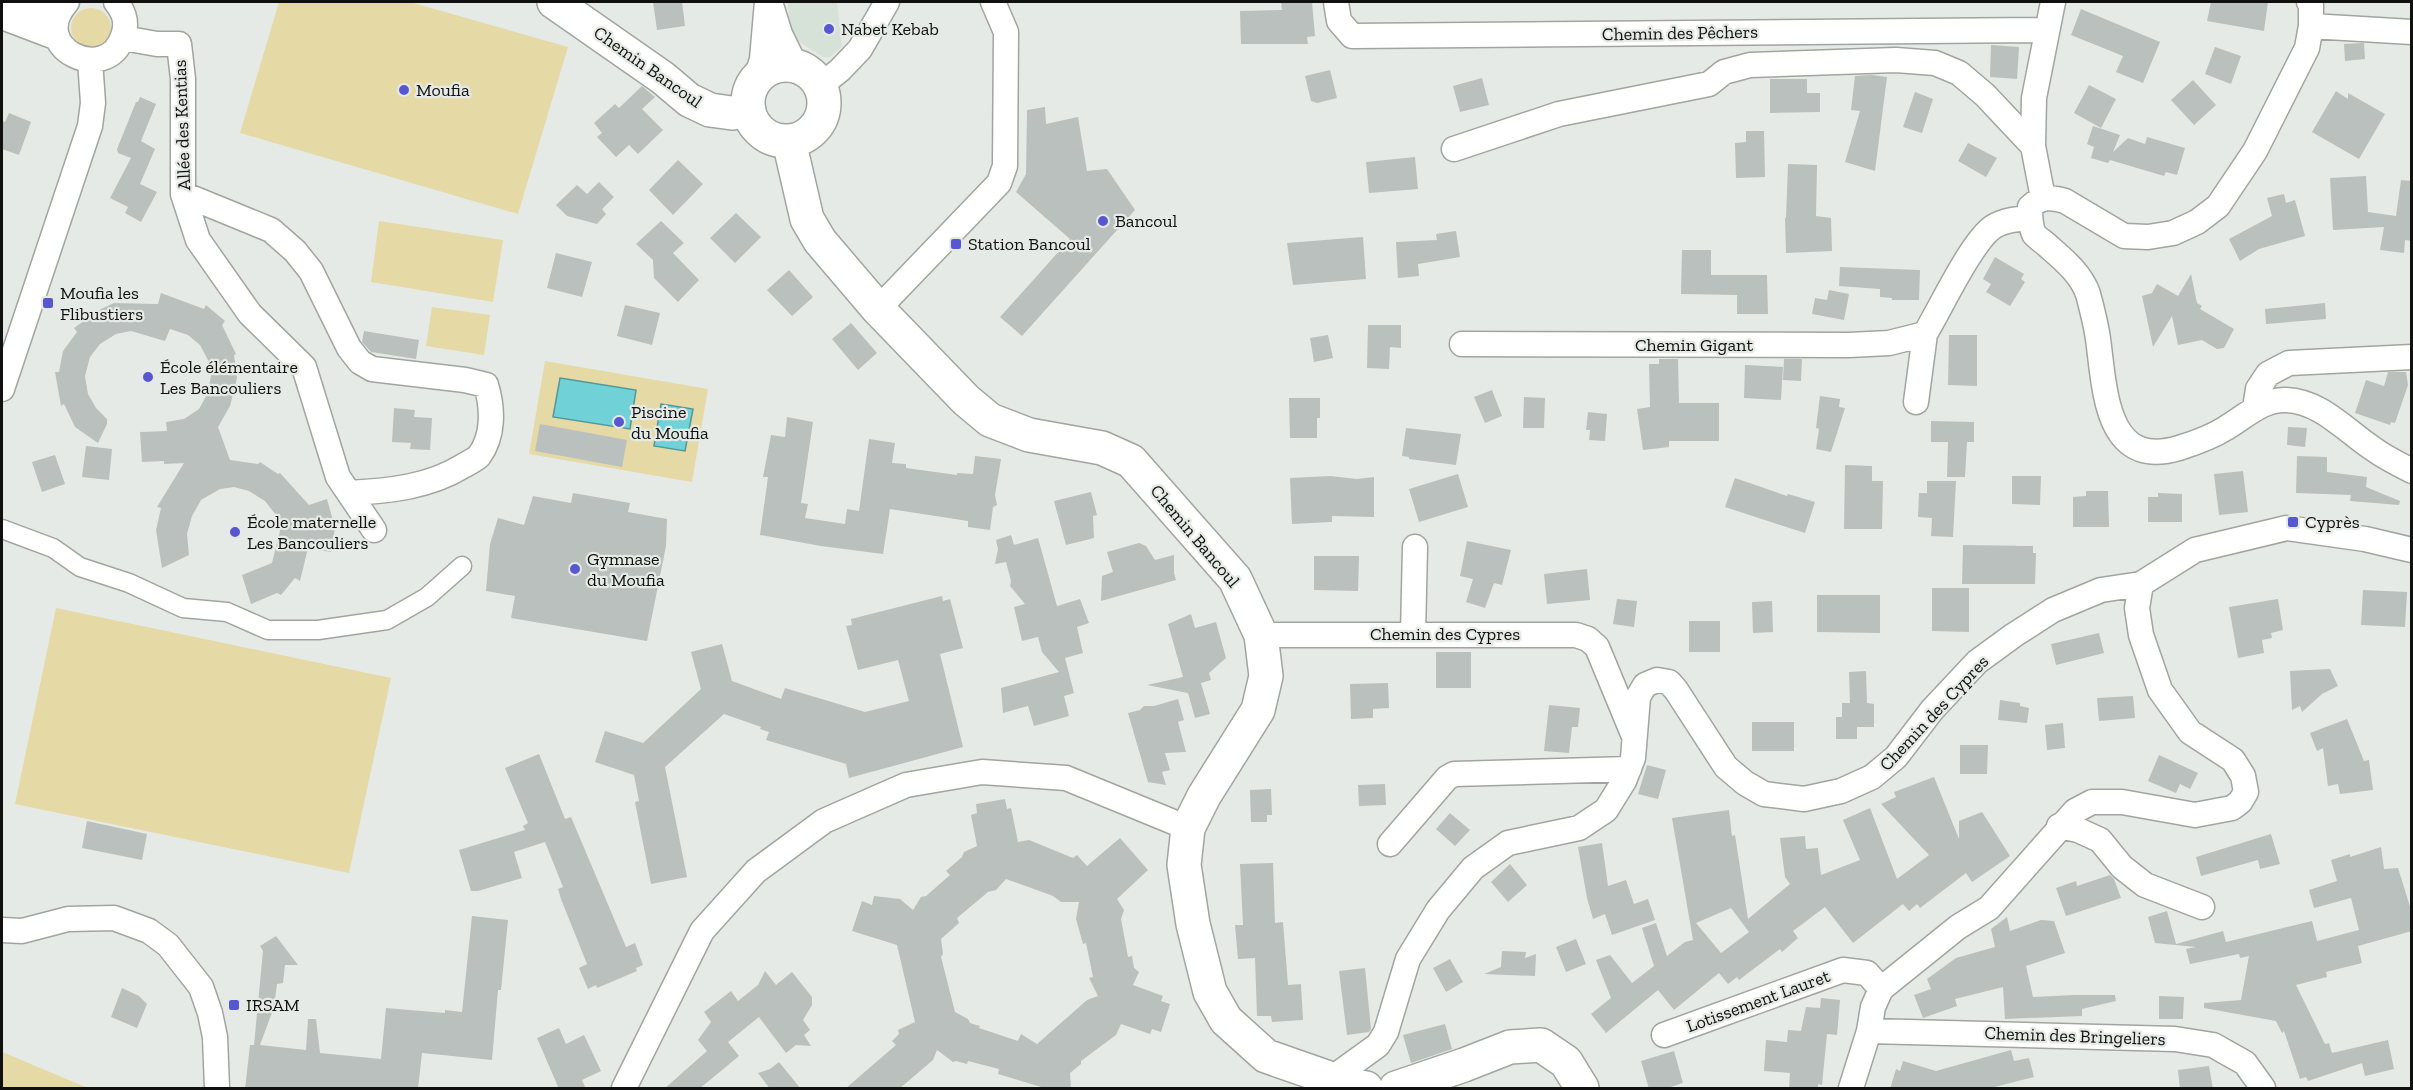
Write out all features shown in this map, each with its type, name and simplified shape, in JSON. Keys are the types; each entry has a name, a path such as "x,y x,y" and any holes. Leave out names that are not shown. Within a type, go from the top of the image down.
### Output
{"main road":[{"name":"Chemin Bancoul","path":"554,2 663,78 689,100 710,110 732,113 752,95 774,67 808,76"},
{"path":"752,95 759,129 778,140 789,141 799,138 816,125 823,106 808,76"},
{"name":"Chemin Bancoul","path":"789,141 807,219 832,258 966,400 990,420 1029,435 1102,448 1131,461 1235,579 1261,635 1266,676 1258,710 1204,796 1188,828 1184,865 1193,924 1210,992 1226,1020 1266,1056 1366,1089"},
{"path":"1396,1089 1510,1047 1541,1045 1566,1062 1582,1089"}],"street":[{"path":"2,16 66,2"},
{"path":"55,37 57,18 66,2"},
{"path":"2,16 55,37 62,47 75,57 90,60 102,58 116,49 123,38 126,24 124,13 116,2"},
{"path":"752,95 762,59 769,2"},
{"path":"769,2 780,34 808,76 840,70 860,48 887,2"},
{"path":"878,309 999,183 1005,166 1006,32 993,2"},
{"name":"Chemin des Pêchers","path":"1336,2 1340,21 1352,36 2047,30"},
{"path":"2043,198 2033,146 2034,98 2053,2"},
{"path":"2309,2 2311,26 2307,48 2254,151 2218,206 2197,222 2173,233 2148,237 2124,236 2066,201 2043,198 2030,207 2030,218 2034,234 2072,267 2086,289 2094,316 2106,400 2113,423 2129,443 2145,451 2167,452 2192,444 2224,429 2255,408 2272,400 2288,400 2314,406 2373,450 2412,471"},
{"path":"2311,26 2412,32"},
{"name":"Allée des Kentias","path":"123,38 157,44 179,44 183,79 183,194 198,240 250,314 304,367 338,477 374,530"},
{"path":"2,389 90,126 93,103 90,60"},
{"path":"1454,149 1559,114 1709,84 1724,72 1750,65 1896,60 1935,63 1959,73 1985,95 2033,146"},
{"path":"183,194 271,230 295,251 311,271 349,348 360,362 372,369 465,380 486,385 491,404 490,428 478,456 447,476 393,491 349,493"},
{"path":"1916,402 1925,334 1980,240 1994,226 2013,219 2030,218"},
{"name":"Chemin Gigant","path":"1462,344 1849,345 1889,343 1925,334"},
{"path":"2255,408 2258,389 2268,374 2289,363 2412,357"},
{"path":"1851,1089 1869,1031 1873,1007 1881,989 1958,927 1989,908 2074,811 2092,802 2122,802 2195,815 2232,808 2240,802 2246,792 2243,776 2233,760 2190,732 2160,690 2140,635 2137,608 2141,584 2195,550 2287,528 2365,539 2412,550"},
{"path":"2,529 53,548 80,567 129,583 183,608 227,612 268,630 318,630 387,620 427,597 462,566"},
{"path":"1413,634 1415,547"},
{"name":"Chemin des Cypres","path":"1331,1079 1378,1045 1386,1032 1408,959 1438,910 1473,868 1508,843 1580,828 1606,810 1633,758 1638,697 1645,685 1657,680 1669,682 1726,767 1745,783 1764,794 1804,799 1841,792 1872,777 1896,758 1932,710 1977,662 2014,635 2053,610 2102,590 2141,584"},
{"name":"Chemin des Cypres","path":"1261,635 1564,633 1588,639 1598,648 1603,658 1635,739"},
{"path":"1390,844 1447,778 1454,774 1629,769"},
{"path":"624,1089 702,931 756,870 824,821 906,785 982,772 1066,778 1188,828"},
{"path":"2059,826 2078,830 2100,840 2122,867 2145,885 2202,907"},
{"path":"2,930 22,931 68,919 114,918 149,931 168,945 201,987 210,1012 215,1037 217,1089"},
{"name":"Lotissement Lauret","path":"1665,1035 1843,970 1867,973 1881,989"},
{"name":"Chemin des Bringeliers","path":"1869,1031 2175,1039 2212,1046 2245,1063 2263,1089"}],"shaded area":[{"name":"Moufia","path":"279,2 410,2 568,47 518,214 240,133"},
{"path":"788,2 837,2 842,47 830,57 823,57 798,41 789,24"},
{"path":"91,8 99,9 105,14 110,20 110,36 105,42 99,47 91,48 83,47 77,42 72,36 71,28 72,20 77,14 83,9"},
{"path":"379,221 503,240 493,302 371,282"},
{"path":"432,307 490,315 484,355 426,346"},
{"name":"Piscine du Moufia","path":"545,361 708,389 692,482 529,454"},
{"path":"56,608 391,678 349,873 15,804"},
{"path":"2,1052 88,1088 2,1088"}],"water":[{"path":"560,378 636,390 630,429 553,417"},
{"path":"661,404 693,409 685,451 654,446"}],"building":[{"path":"653,2 682,2 685,26 657,30"},
{"path":"1281,2 1312,2 1315,36 1307,37 1308,44 1241,44 1240,11 1282,10"},
{"path":"2211,2 2268,2 2264,31 2207,21"},
{"path":"2081,9 2160,42 2143,83 2116,72 2123,56 2071,35"},
{"path":"2364,43 2365,59 2345,61 2344,44"},
{"path":"1991,45 2019,47 2017,79 1990,77"},
{"path":"2215,47 2241,56 2231,84 2205,74"},
{"path":"1330,70 1337,98 1317,103 1311,101 1305,76"},
{"path":"1855,76 1887,77 1875,171 1845,162 1860,111 1851,110"},
{"path":"1482,78 1489,105 1460,112 1453,86"},
{"path":"1770,79 1807,79 1807,93 1820,93 1820,112 1770,113"},
{"path":"2193,80 2216,105 2194,125 2171,100"},
{"path":"2089,85 2116,99 2101,128 2074,113"},
{"path":"642,86 655,97 642,109 663,130 638,154 629,145 616,157 597,137 602,133 594,123 615,104 619,108"},
{"path":"2336,91 2348,99 2348,93 2385,114 2359,159 2312,132"},
{"path":"1915,92 1933,99 1922,133 1903,127"},
{"path":"140,97 156,104 141,141 155,149 140,184 157,192 141,222 125,213 128,207 110,198 131,158 118,153 117,149"},
{"name":"Bancoul","path":"1045,107 1046,124 1078,117 1087,171 1107,169 1135,210 1022,336 1000,317 1070,239 1016,192 1026,174 1027,110"},
{"path":"9,113 31,122 19,155 2,149 2,121 5,122"},
{"path":"2093,126 2120,135 2113,152 2128,138 2145,144 2147,137 2185,148 2177,175 2166,172 2164,176 2110,160 2108,163 2091,158 2094,147 2087,144"},
{"path":"1746,131 1764,131 1765,177 1736,178 1735,143 1746,142"},
{"path":"1968,143 1997,158 1986,177 1958,161"},
{"path":"1415,157 1418,189 1369,193 1366,162"},
{"path":"678,160 703,184 673,215 649,190"},
{"path":"1788,164 1817,165 1816,216 1831,218 1832,251 1786,253"},
{"path":"2366,176 2368,212 2396,216 2401,180 2412,181 2412,241 2405,240 2404,253 2380,250 2384,227 2333,230 2330,178"},
{"path":"599,182 614,197 602,209 606,214 597,224 567,216 556,205 577,185 587,194"},
{"path":"2284,194 2286,203 2295,200 2305,236 2259,249 2240,261 2229,239 2272,216 2267,198"},
{"path":"736,213 761,237 735,263 710,238"},
{"path":"661,221 684,243 673,253 699,280 678,302 654,278 653,260 636,244"},
{"path":"1456,231 1460,257 1418,264 1419,276 1398,278 1396,242 1437,240 1436,234"},
{"path":"1363,237 1366,279 1293,285 1287,243"},
{"path":"1682,250 1711,250 1711,275 1767,275 1768,314 1737,314 1737,295 1681,294"},
{"path":"556,253 592,262 582,297 547,288"},
{"path":"1995,257 2024,274 2021,279 2025,282 2010,306 1986,292 1991,284 1983,279"},
{"path":"1840,267 1920,270 1919,300 1892,300 1892,298 1880,297 1880,289 1839,286"},
{"path":"789,270 813,297 792,316 767,290"},
{"path":"2191,274 2197,303 2202,306 2200,309 2234,329 2224,348 2217,349 2202,340 2178,345 2172,316 2153,347 2142,296 2152,293 2157,284 2178,296"},
{"path":"1829,290 1849,294 1844,320 1812,314 1815,298 1827,300"},
{"path":"161,293 204,309 206,305 225,321 222,325 236,354 234,355 237,378 230,406 218,427 230,460 258,464 260,462 278,474 280,473 309,505 327,499 335,528 331,552 308,548 300,581 295,578 281,595 277,593 251,604 242,575 272,563 280,531 276,515 265,501 249,491 234,487 220,489 201,500 192,516 187,534 189,555 162,568 156,530 161,508 157,507 184,463 142,462 140,432 167,431 166,422 184,419 199,409 208,393 211,375 208,360 200,345 188,335 170,329 165,341 131,331 116,334 100,344 90,357 85,376 88,394 96,408 107,419 98,443 75,427 64,404 61,406 55,372 59,372 63,351 77,332 74,328 101,309 114,303 158,304"},
{"path":"2325,303 2326,319 2266,324 2265,309"},
{"path":"625,305 660,313 652,345 617,336"},
{"path":"851,323 877,353 858,370 832,339"},
{"path":"1368,325 1401,325 1401,348 1390,347 1389,369 1367,368"},
{"path":"364,331 419,340 416,359 371,352 362,342"},
{"path":"1328,335 1333,358 1314,362 1310,338"},
{"path":"1949,335 1977,335 1977,386 1948,385"},
{"path":"1659,359 1678,359 1679,403 1719,403 1719,441 1669,441 1669,447 1643,450 1637,409 1650,407 1649,364 1659,364"},
{"path":"1784,359 1802,359 1801,381 1783,380"},
{"path":"1745,365 1783,367 1781,400 1744,398"},
{"path":"2388,372 2406,372 2408,385 2395,423 2391,422 2390,425 2355,413 2366,380 2384,386"},
{"path":"1492,390 1502,416 1485,423 1474,397"},
{"path":"1820,396 1840,399 1839,407 1845,408 1831,452 1816,449"},
{"path":"1524,397 1545,398 1544,428 1523,428"},
{"path":"1289,398 1320,398 1317,438 1290,438"},
{"path":"394,408 415,410 414,417 432,418 430,450 410,449 411,443 392,442"},
{"path":"1588,412 1607,414 1605,441 1589,440 1590,430 1586,430"},
{"path":"787,417 813,422 801,503 808,504 805,518 845,524 847,509 859,511 869,439 895,443 892,463 906,464 906,468 957,475 957,473 973,474 975,456 1001,459 995,495 997,505 993,507 990,530 968,527 968,521 890,509 883,554 760,535 768,477 763,477 771,435 785,437"},
{"path":"1931,421 1974,422 1974,442 1967,442 1965,477 1947,477 1948,442 1931,442"},
{"path":"540,424 627,440 622,467 535,451"},
{"path":"2288,427 2307,428 2305,447 2287,445"},
{"path":"1406,428 1461,434 1456,465 1409,459 1409,457 1402,456"},
{"path":"86,446 112,449 109,480 82,477"},
{"path":"55,455 65,484 42,492 32,462"},
{"path":"2297,456 2327,457 2327,472 2367,477 2366,487 2400,501 2399,505 2350,501 2351,495 2296,493"},
{"path":"1845,465 1872,466 1872,481 1883,481 1882,529 1844,529"},
{"path":"2243,471 2248,512 2219,515 2214,474"},
{"path":"1458,474 1468,507 1419,522 1409,489"},
{"path":"1330,476 1357,479 1374,477 1374,517 1332,516 1332,522 1292,524 1290,478"},
{"path":"2012,476 2041,476 2040,505 2012,504"},
{"path":"1735,478 1787,496 1788,494 1815,502 1805,533 1725,507"},
{"path":"1927,481 1956,481 1953,537 1931,536 1932,518 1918,517 1919,493 1927,493"},
{"path":"2086,491 2108,491 2109,527 2073,527 2073,497 2086,496"},
{"path":"1091,492 1097,515 1093,516 1094,538 1066,545 1054,501"},
{"name":"Gymnase du Moufia","path":"573,493 630,503 628,512 667,519 666,546 647,641 511,618 515,596 486,591 490,544 498,518 524,525 533,496 571,503"},
{"path":"2158,493 2182,494 2182,522 2148,522 2148,497 2158,497"},
{"path":"1011,535 1014,545 1038,538 1057,606 1080,599 1089,623 1077,627 1083,653 1065,658 1074,693 1064,696 1069,716 1034,726 1028,706 1003,713 1001,688 1059,672 1042,652 1038,637 1022,641 1014,607 1025,604 1010,586 1011,581 1006,562 995,564 998,549 996,540"},
{"path":"1467,541 1511,550 1502,585 1494,583 1485,608 1466,602 1473,579 1460,576"},
{"path":"1139,543 1146,546 1155,560 1174,555 1176,580 1101,601 1102,576 1113,572 1107,552"},
{"path":"1963,545 2033,546 2033,553 2036,553 2035,584 1962,584"},
{"path":"1314,556 1359,556 1358,591 1314,590"},
{"path":"1587,569 1590,600 1547,604 1544,574"},
{"path":"1932,588 1969,588 1969,632 1932,631"},
{"path":"2363,590 2407,592 2405,627 2361,625"},
{"path":"1817,595 1880,595 1880,633 1817,632"},
{"path":"942,596 943,601 950,599 963,648 940,654 963,747 849,778 846,764 766,740 769,732 760,729 761,727 724,714 665,767 687,877 651,884 635,802 639,801 634,775 595,762 605,731 643,743 701,689 691,652 722,644 732,681 781,699 785,688 865,712 909,701 898,660 858,670 846,626 852,625 851,619"},
{"path":"1617,599 1637,601 1634,627 1613,624"},
{"path":"2278,599 2283,630 2271,633 2272,638 2262,640 2264,653 2238,658 2229,607"},
{"path":"1772,601 1773,632 1753,633 1752,602"},
{"path":"1191,614 1195,628 1216,622 1226,658 1209,673 1211,680 1201,683 1210,714 1195,718 1188,693 1147,685 1183,677 1168,624"},
{"path":"1689,621 1720,621 1720,652 1689,652"},
{"path":"2099,633 2104,653 2056,665 2051,644"},
{"path":"1436,652 1471,652 1471,688 1436,688"},
{"path":"2330,669 2338,686 2322,694 2302,712 2300,706 2292,710 2290,671"},
{"path":"1866,671 1867,703 1874,704 1874,727 1857,727 1857,739 1836,739 1836,717 1842,717 1842,703 1850,703 1849,672"},
{"path":"1388,683 1389,708 1373,709 1373,718 1351,719 1350,684"},
{"path":"2133,696 2135,718 2099,721 2097,698"},
{"path":"1178,699 1184,720 1178,722 1186,752 1165,753 1170,770 1162,772 1166,785 1148,782 1128,713 1140,710 1144,706 1154,706"},
{"path":"2000,700 2020,703 2020,706 2029,708 2027,723 1998,720"},
{"path":"1549,705 1580,708 1578,727 1572,727 1569,753 1544,751"},
{"path":"2347,719 2364,761 2369,760 2373,790 2340,794 2338,784 2328,786 2323,748 2317,751 2310,733"},
{"path":"1752,722 1794,722 1794,751 1752,751"},
{"path":"2063,723 2065,748 2047,750 2045,725"},
{"path":"1960,745 1988,745 1987,774 1960,774"},
{"path":"539,754 565,819 571,817 626,947 635,943 643,965 636,968 637,971 597,988 596,985 588,989 579,968 587,964 561,899 558,889 563,887 545,842 514,852 522,878 478,891 471,891 459,850 525,830 523,826 528,823 505,768"},
{"path":"2159,755 2198,773 2190,789 2180,784 2176,793 2148,781"},
{"path":"1647,765 1666,770 1658,799 1638,794"},
{"path":"1934,777 1959,839 1959,821 1982,812 2010,856 1972,882 1966,873 1920,908 1917,904 1909,911 1903,904 1853,943 1825,907 1793,931 1798,938 1782,952 1780,949 1739,980 1737,977 1728,984 1719,973 1674,1010 1658,990 1606,1033 1591,1014 1611,998 1596,960 1610,955 1632,983 1654,966 1642,928 1656,923 1667,956 1685,942 1693,940 1672,818 1729,810 1748,919 1790,884 1785,877 1780,838 1805,836 1806,849 1818,848 1821,875 1860,860 1843,820 1870,808 1897,879 1929,855 1881,804 1896,797 1894,792","holes":["1731,908 1749,932 1721,953 1696,923"]},
{"path":"1385,784 1386,805 1359,806 1358,785"},
{"path":"1271,789 1272,815 1267,815 1267,822 1251,822 1250,790"},
{"path":"1005,799 1007,809 1011,808 1018,842 1029,840 1073,858 1077,855 1087,866 1120,838 1148,870 1117,899 1124,910 1121,919 1128,957 1132,956 1134,968 1139,972 1133,985 1163,996 1161,1001 1170,1004 1161,1032 1152,1029 1150,1034 1121,1024 1116,1035 1081,1061 1081,1064 1070,1073 1071,1089 1048,1089 998,1074 999,1069 968,1061 967,1064 953,1062 937,1050 933,1060 899,1089 845,1089 896,1045 892,1041 899,1034 898,1030 915,1022 897,945 852,931 862,901 872,905 874,896 900,899 913,910 921,897 926,896 950,875 946,871 962,857 964,852 977,846 971,815 977,813 976,804","holes":["1006,879 1053,896 1061,902 1079,902 1076,919 1083,944 1086,943 1093,977 1089,978 1098,996 1087,1000 1037,1044 1021,1034 1018,1041 979,1028 980,1026 970,1023 968,1019 955,1012 941,957 943,954 941,939 959,923 957,918 988,892 996,890"]},
{"path":"1450,813 1470,830 1455,846 1436,829"},
{"path":"87,821 147,834 142,860 82,848"},
{"path":"2271,834 2280,864 2260,869 2258,860 2201,876 2196,857"},
{"path":"1602,843 1608,886 1626,880 1634,904 1648,899 1655,920 1612,935 1605,914 1593,919 1578,847"},
{"path":"2381,847 2384,869 2398,868 2412,913 2412,931 2358,946 2362,963 2326,972 2327,977 2296,985 2325,1044 2329,1043 2332,1053 2388,1040 2394,1069 2365,1076 2362,1063 2308,1081 2306,1077 2300,1079 2284,1031 2282,1033 2276,1021 2204,1008 2204,1003 2241,1000 2249,956 2240,958 2239,954 2190,964 2186,949 2196,947 2155,943 2148,917 2167,911 2176,944 2223,931 2226,942 2312,921 2317,941 2359,930 2351,898 2314,908 2309,890 2337,881 2331,860 2350,854 2350,857"},
{"path":"1273,863 1275,923 1283,922 1288,985 1301,984 1303,1020 1272,1022 1271,1016 1257,1016 1255,958 1238,959 1235,925 1243,925 1240,864"},
{"path":"1510,864 1527,885 1508,902 1491,882"},
{"path":"2110,875 2114,879 2121,898 2066,916 2056,888 2076,881 2077,886"},
{"path":"472,916 508,920 501,990 498,990 492,1060 422,1053 418,1089 245,1089 250,1045 254,1045 263,951 260,946 276,936 298,965 285,965 283,983 277,984 274,1007 260,1045 306,1050 308,1019 316,1019 320,1053 381,1059 386,1008 445,1013 445,1010 462,1012"},
{"path":"2007,917 2010,931 2041,920 2054,921 2065,953 2026,966 2033,997 2115,995 2116,1001 2082,1009 2082,1016 2005,1019 2003,987 1955,999 1957,1006 1923,1018 1914,995 1931,989 1927,979 1956,958 1995,947 1991,929"},
{"path":"1576,939 1586,964 1566,972 1556,947"},
{"path":"1502,951 1526,952 1525,958 1536,954 1535,976 1484,974 1501,967"},
{"path":"1450,959 1463,982 1446,992 1433,968"},
{"path":"1365,968 1371,1029 1369,1032 1347,1035 1339,971"},
{"path":"765,971 776,985 792,972 812,997 812,1005 803,1020 810,1030 804,1035 811,1046 796,1045 786,1053 759,1017 728,1042 739,1056 699,1089 664,1089 707,1051 698,1040 711,1022 704,1012 731,991 738,1001 758,985"},
{"path":"122,988 139,996 147,1004 137,1028 111,1017"},
{"path":"2159,996 2184,997 2183,1019 2159,1019"},
{"path":"1821,998 1840,1000 1837,1035 1827,1034 1822,1085 1818,1084 1818,1089 1789,1089 1790,1073 1764,1071 1766,1040 1787,1042 1788,1030 1801,1031 1806,1007 1820,1008"},
{"path":"1445,1024 1452,1049 1411,1063 1403,1035"},
{"path":"559,1028 566,1044 584,1035 601,1071 582,1080 586,1089 559,1089 537,1038"},
{"path":"2011,1050 2014,1061 2029,1058 2034,1077 1987,1089 1890,1089 1896,1069 1900,1071 1903,1061 1936,1071"},
{"path":"1674,1051 1683,1083 1664,1089 1649,1089 1641,1061"},
{"path":"779,1062 801,1089 770,1089 758,1073 770,1069"},
{"path":"2209,1066 2213,1089 2180,1089 2178,1070"}],"place":[{"name":"Nabet Kebab","path":"829,29"},
{"name":"Moufia","path":"404,90"},
{"name":"Bancoul","path":"1103,221"},
{"name":"Station Bancoul","path":"956,244"},
{"name":"Moufia les Flibustiers","path":"48,303"},
{"name":"École élémentaire Les Bancouliers","path":"148,377"},
{"name":"Piscine du Moufia","path":"619,422"},
{"name":"Cyprès","path":"2293,522"},
{"name":"École maternelle Les Bancouliers","path":"235,532"},
{"name":"Gymnase du Moufia","path":"575,569"},
{"name":"IRSAM","path":"234,1005"}]}
